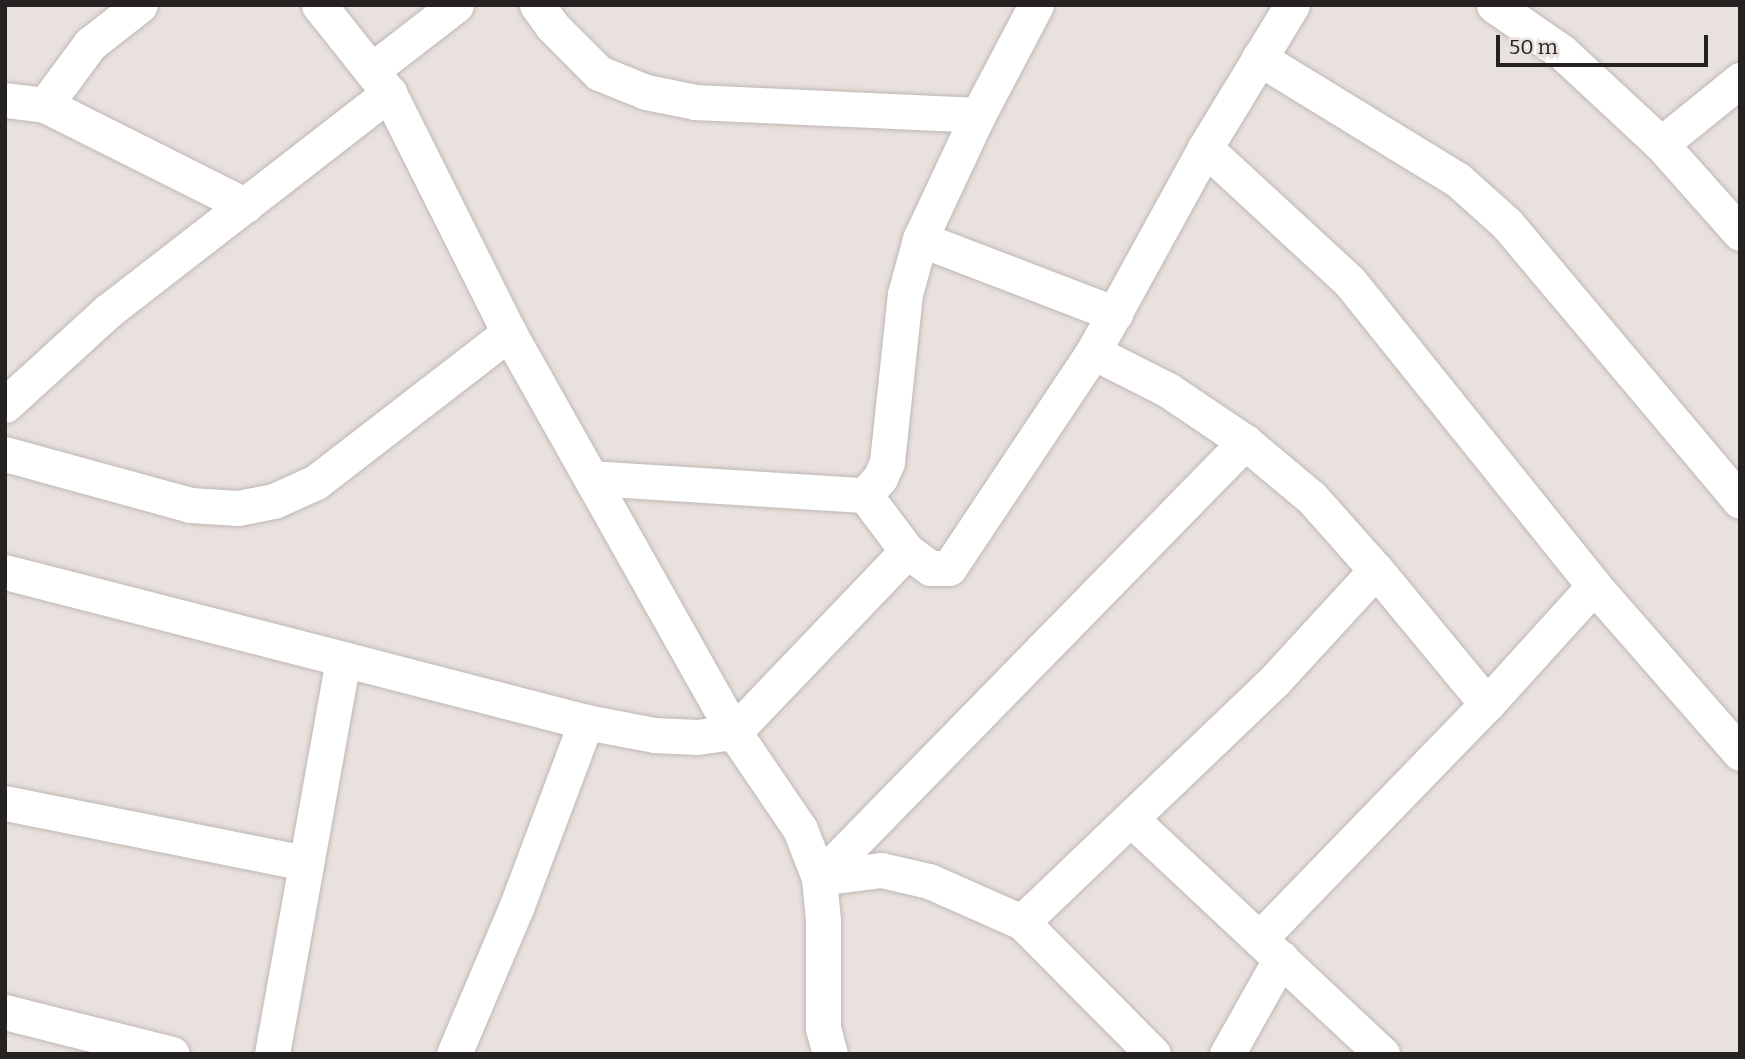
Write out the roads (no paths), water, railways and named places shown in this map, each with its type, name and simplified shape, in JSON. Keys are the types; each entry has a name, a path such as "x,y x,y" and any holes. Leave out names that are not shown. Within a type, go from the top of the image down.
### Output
{"street":[{"path":"45,105 90,44 140,5"},
{"path":"319,5 380,81 509,333 734,732 800,829 819,878 823,920 823,1028 830,1054"},
{"path":"5,405 108,311 245,205 380,81 456,5"},
{"path":"537,5 552,26 599,73 646,92 695,102 978,115"},
{"path":"865,495 880,478 887,462 905,294 920,239 978,115 1036,5"},
{"path":"591,478 865,495 907,551 930,568 949,568 1093,352 1205,148 1292,5"},
{"path":"1493,5 1562,52 1661,144 1740,233"},
{"path":"1259,58 1458,180 1507,224 1740,501"},
{"path":"1661,144 1740,80"},
{"path":"5,100 45,105 245,205"},
{"path":"1205,148 1350,282 1594,586 1740,753"},
{"path":"920,239 1115,314"},
{"path":"5,454 190,505 237,508 274,501 316,482 509,333"},
{"path":"1093,352 1168,390 1245,442 1312,498 1376,570 1487,704"},
{"path":"819,878 1245,442"},
{"path":"5,572 586,722 654,735 697,737 734,732 907,551"},
{"path":"1023,922 1275,680 1376,570"},
{"path":"1227,1054 1270,948 1594,586"},
{"path":"272,1054 343,659"},
{"path":"454,1054 516,908 586,722"},
{"path":"5,803 306,863"},
{"path":"1132,818 1382,1054"},
{"path":"819,878 880,870 929,881 1023,922 1153,1054"},
{"path":"5,1012 53,1039 172,1054"}]}
